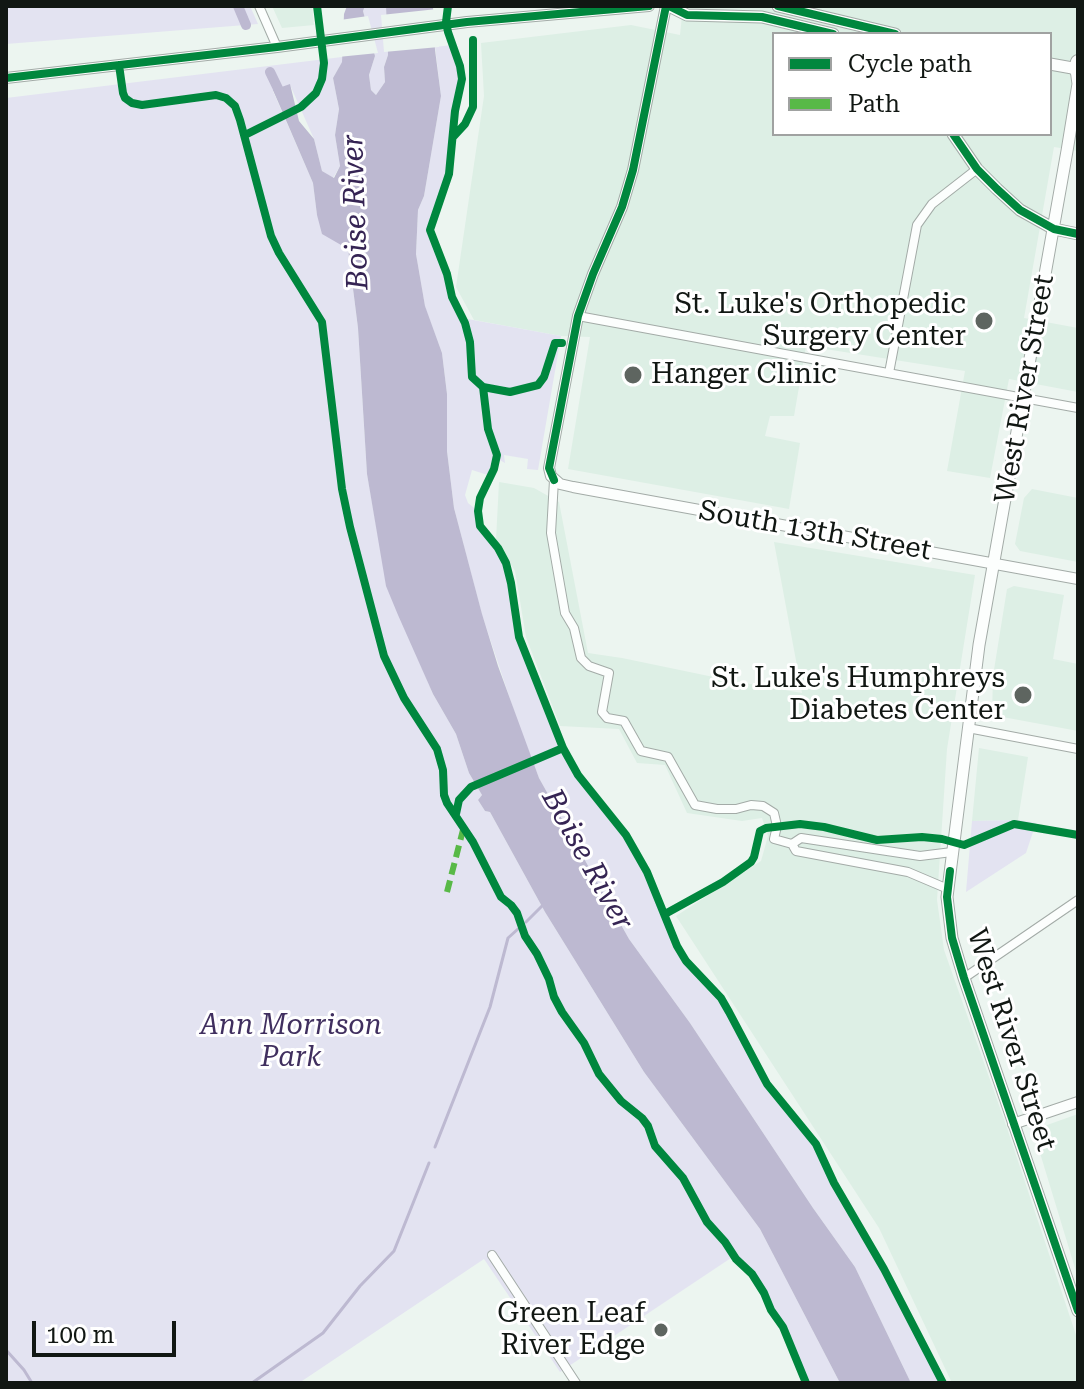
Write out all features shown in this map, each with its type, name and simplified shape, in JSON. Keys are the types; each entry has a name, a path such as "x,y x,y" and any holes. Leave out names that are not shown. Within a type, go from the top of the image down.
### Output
{"main road":[{"path":"667,6 687,15 762,17 825,32"},
{"path":"778,6 887,32"},
{"path":"1052,64 1077,67"},
{"name":"West River Street","path":"1077,67 1078,84 1054,229 979,645 947,897 952,938 964,978 1013,1124 1073,1278 1078,1311"},
{"path":"954,136 977,169 1020,210 1054,229 1078,234"}],"street":[{"path":"259,6 277,47"},
{"path":"6,78 454,24 649,6"},
{"path":"667,6 633,170 622,207 578,316 549,468 554,480 551,533 565,613 574,628 581,658 589,666 609,673 602,712 607,718 624,721 641,751 668,757 695,805 717,809 763,806 774,813 777,820 774,839 792,844 796,851 908,872 948,889"},
{"path":"889,373 917,225 932,204 977,169"},
{"path":"578,316 1078,408"},
{"name":"South 13th Street","path":"554,480 573,487 1078,579"},
{"path":"968,728 1078,749"},
{"path":"792,844 801,838 920,856 952,852"},
{"path":"964,978 1078,900"},
{"path":"1013,1124 1078,1102"},
{"path":"492,1255 572,1382"}],"shaded area":[{"path":"272,6 312,6 314,25 282,28"},
{"path":"683,6 1078,6 1078,151 1054,147 1024,318 1078,328 1078,392 1009,379 990,478 947,471 965,371 806,346 794,416 770,416 765,436 800,443 789,509 568,469 590,337 561,336 474,320 456,287 484,96 481,43 631,25 680,35"},
{"path":"499,482 534,488 559,502 588,653 802,693 774,542 975,575 947,749 937,900 944,950 1078,1341 1078,1383 952,1383 879,1228 676,916 761,861 768,836 762,818 742,821 687,813 665,765 637,763 619,729 560,726 526,637 515,571 496,540"},
{"path":"1032,489 1078,498 1078,562 1020,551 1015,544 1024,498"},
{"path":"1014,586 1064,595 1053,659 1078,664 1078,731 992,715 993,676 1007,589"},
{"path":"979,748 1028,757 1018,820 972,821"},
{"path":"1078,1114 1078,1278 1033,1130"}],"green space":[{"path":"6,6 250,6 258,24 6,44"},
{"path":"365,6 386,6 388,55 384,67 385,82 376,95 371,90 369,75 375,56 363,11"},
{"path":"452,45 462,79 455,111 449,174 430,230 447,274 452,297 462,318 561,336 538,470 527,469 528,459 504,455 505,463 496,458 491,476 472,470 465,495 468,503 478,511 480,526 505,562 519,637 563,748 578,775 626,835 647,872 686,961 721,998 767,1084 816,1144 834,1183 884,1269 943,1383 911,1383 855,1267 690,1023 629,939 539,778 520,729 482,615 454,508 447,451 447,394 442,353 425,307 416,254 418,210 424,196 441,96 435,47"},
{"name":"Ann Morrison Park","path":"342,57 333,78 339,109 335,135 340,166 333,178 322,171 314,139 290,85 273,91 313,183 317,215 348,249 358,328 367,474 387,586 433,694 456,734 469,773 482,795 478,800 485,811 490,812 545,912 644,1072 760,1229 840,1383 806,1383 783,1327 764,1293 752,1274 734,1256 560,1372 484,1259 299,1383 6,1383 6,98"},
{"path":"1018,820 1036,823 1026,853 966,892 972,821"}],"water":[{"name":"Boise River","path":"347,6 365,6 363,11 375,56 369,75 371,90 376,95 385,82 384,67 388,55 386,6 433,6 441,96 424,196 418,210 416,254 425,306 442,353 447,394 447,451 454,508 498,666 539,778 629,939 690,1023 855,1267 911,1383 840,1383 760,1229 644,1072 545,912 490,812 485,811 478,800 482,795 469,773 456,734 433,694 386,586 367,474 358,328 348,249 322,234 313,183 273,90 290,84 299,121 314,139 322,171 334,178 340,166 335,135 339,109 333,78 342,62"}],"pier":[{"path":"437,9 439,47 384,52 381,15"},
{"path":"368,16 378,53 338,57 340,20"}],"waterway":[{"path":"238,6 246,25"},
{"path":"270,72 284,101"},
{"path":"526,922 543,905"},
{"path":"435,1147 490,1007 508,938 518,929"},
{"path":"252,1383 323,1333 360,1286 394,1251 429,1163"},
{"path":"6,1290 6,1307"},
{"path":"6,1350 32,1383"}],"marked path":[{"path":"447,892 464,826"}],"cycle path":[{"path":"245,135 301,107 316,93 324,63 317,6"},
{"path":"448,6 446,22 462,79 455,111 449,174 430,230 447,274 452,297 465,323 470,342 472,377 483,387 510,392 538,385 544,377 555,343 562,343"},
{"path":"6,78 467,22 649,6"},
{"path":"554,480 549,468 578,316 622,207 633,170 666,6"},
{"path":"669,6 687,15 762,17 825,32"},
{"path":"778,6 887,32"},
{"path":"453,137 465,124 473,107 473,40"},
{"path":"119,65 123,93 132,103 142,105 216,95 226,98 235,106 271,236 322,322 342,489 350,527 384,656 404,698 437,749 447,803 473,842 501,897 517,913 525,936 549,979 554,997 584,1043 599,1074 621,1101 642,1118 655,1146 683,1178 707,1222 752,1274 783,1327 806,1383"},
{"path":"954,136 977,169 1020,210 1054,229 1078,234"},
{"path":"456,814 459,800 471,787 563,748 519,637 506,563 480,526 480,498 497,455 488,429 483,387"},
{"path":"563,748 578,775 626,835 647,872 686,961 721,998 767,1084 816,1144 834,1183 884,1269 943,1383"},
{"path":"665,914 723,882 751,862 760,831 766,828 800,824 877,840 922,837 964,845 1014,824 1078,835"},
{"path":"950,871 947,897 952,938 1078,1311"}],"place":[{"name":"St. Luke's Orthopedic Surgery Center","path":"984,321"},
{"name":"Hanger Clinic","path":"633,375"},
{"name":"St. Luke's Humphreys Diabetes Center","path":"1023,695"},
{"name":"Green Leaf River Edge","path":"661,1330"}]}
